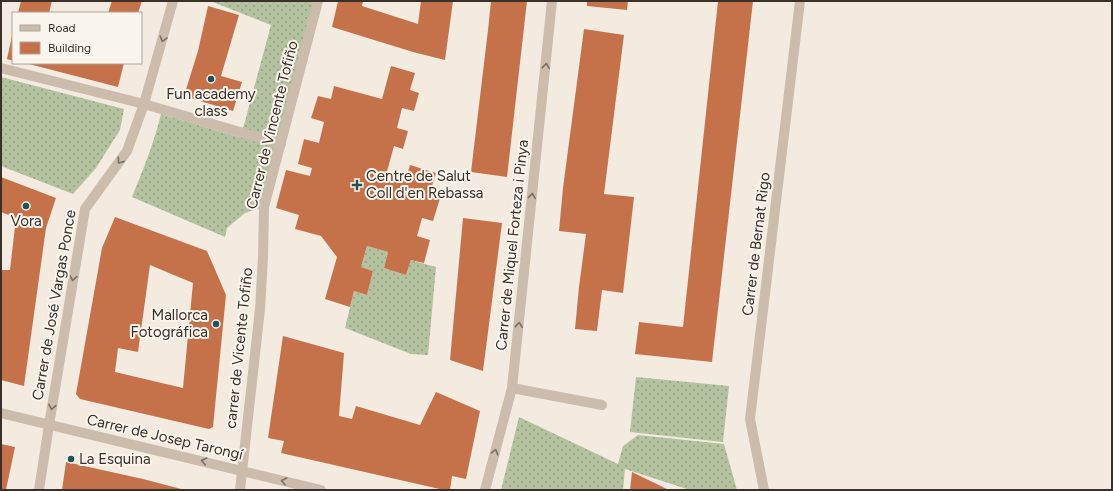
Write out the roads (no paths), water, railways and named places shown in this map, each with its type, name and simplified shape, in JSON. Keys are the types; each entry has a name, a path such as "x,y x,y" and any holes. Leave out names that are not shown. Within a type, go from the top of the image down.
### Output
{"street":[{"name":"Carrer de José Vargas Ponce","path":"39,490 85,209 127,151 144,104 173,1"},
{"name":"Carrer de Vincente Tofiño","path":"263,257 264,207 318,1"},
{"name":"Carrer de Miquel Forteza i Pinya","path":"485,490 512,388 552,1"},
{"name":"Carrer de Bernat Rigo","path":"764,490 750,419 800,1"},
{"path":"1,68 144,104 281,144"},
{"name":"carrer de Vicente Tofiño","path":"240,490 260,309 263,257"},
{"path":"512,388 602,405"},
{"name":"Carrer de Josep Tarongí","path":"1,414 242,470 321,490"}],"place":[{"name":"Fun academy class","path":"211,79"},
{"name":"Centre de Salut Coll d'en Rebassa","path":"357,185"},
{"name":"Vora","path":"26,206"},
{"name":"Mallorca Fotográfica","path":"216,324"},
{"name":"La Esquina","path":"71,459"}]}
